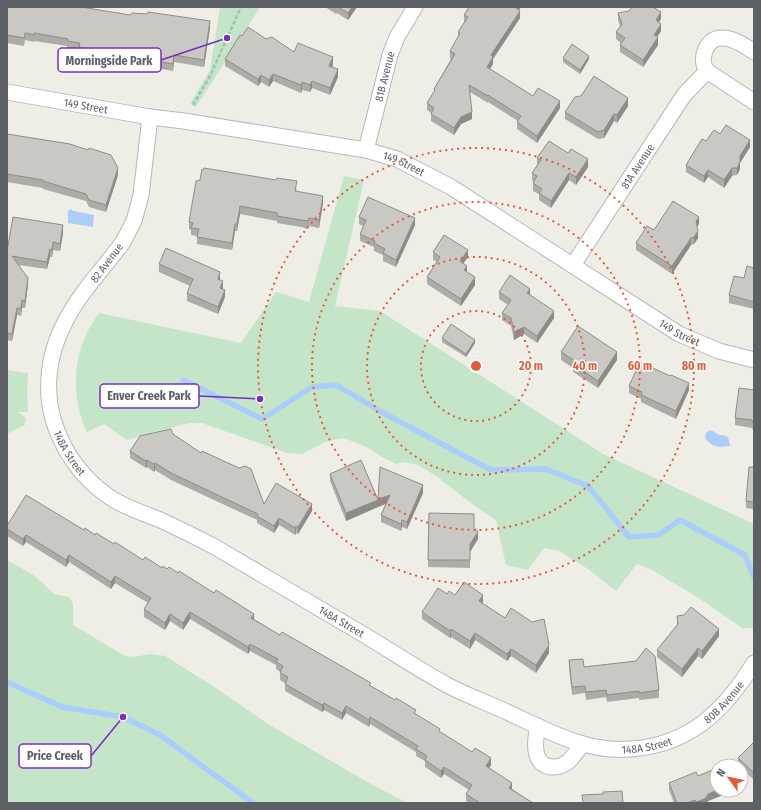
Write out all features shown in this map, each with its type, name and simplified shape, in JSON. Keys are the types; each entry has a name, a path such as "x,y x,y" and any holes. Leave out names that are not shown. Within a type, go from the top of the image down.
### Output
{"street":[{"name":"81B Avenue","path":"366,150 390,55 397,37 415,7"},
{"path":"754,52 733,41 725,38 718,38 709,45 705,52 702,64 707,71 754,102"},
{"name":"81A Avenue","path":"574,265 684,95 707,71"},
{"name":"149 Street","path":"7,92 150,117 366,150 397,159 451,187 679,334 719,351 754,360"},
{"name":"82 Avenue","path":"50,402 50,368 63,328 76,304 123,242 137,212 143,186 150,117"},
{"name":"148A Street","path":"50,402 60,436 72,459 90,481 112,499 178,528 209,544 451,687 582,745 603,748 638,749 659,744 687,733"},
{"name":"80B Avenue","path":"687,733 705,722 717,712 736,690 754,663"},
{"path":"538,726 536,753 540,761 549,767 554,768 566,763 582,745"}],"path":[{"path":"184,121 210,76 241,7"}],"green space":[{"path":"220,7 260,7 196,107 190,104 210,70"},
{"path":"344,176 364,180 335,306 380,311 603,454 754,524 754,628 742,628 697,597 652,570 637,564 616,591 588,569 559,551 544,548 528,570 506,565 496,520 472,504 436,476 418,465 404,462 396,464 370,449 343,438 327,441 302,454 287,453 202,423 189,423 127,440 104,424 87,432 81,417 78,402 76,371 84,340 90,326 99,313 241,343 276,292 309,302"},
{"path":"7,370 28,373 28,412 18,412 26,418 25,425 7,434"},
{"path":"7,560 35,576 54,594 69,597 73,604 73,625 125,656 134,657 150,654 165,656 216,688 268,724 362,779 407,803 7,803"}],"water":[{"path":"71,209 73,211 94,215 93,227 68,223 68,211"},
{"path":"710,430 719,435 727,436 729,443 731,444 728,447 717,447 709,443 705,438 706,433"}],"building":[{"path":"7,7 81,7 130,15 132,13 147,14 148,12 210,21 204,60 174,55 173,64 79,47 80,43 67,41 68,39 34,33 34,35 25,33 24,38 7,35"},
{"path":"338,7 352,7 348,13"},
{"path":"469,7 517,7 516,8 520,11 491,55 493,57 487,67 533,96 538,88 560,101 537,136 517,122 521,116 469,85 472,112 461,117 454,128 431,114 434,108 427,103 455,54 450,51 460,33 458,32 468,17 464,15"},
{"path":"632,7 653,7 661,12 656,20 661,24 654,35 658,37 643,60 620,45 625,38 616,32 622,24 618,13 629,11"},
{"path":"248,27 266,39 272,37 294,52 298,43 333,57 329,66 338,69 330,88 312,81 310,85 302,82 301,85 273,74 269,80 261,75 258,79 225,59 240,35 242,36"},
{"path":"572,44 589,56 580,70 563,58"},
{"path":"594,76 628,98 617,115 614,114 604,130 598,132 565,112 575,97 581,96"},
{"path":"726,125 750,140 740,156 740,162 737,168 732,168 724,180 708,170 704,176 686,165 702,139 706,141 714,130 720,134"},
{"path":"7,134 70,144 111,155 118,168 106,205 89,200 86,194 43,180 7,174"},
{"path":"549,141 568,153 571,149 588,159 576,177 569,173 551,201 539,193 542,189 533,183 537,176 532,173 541,160 537,158"},
{"path":"204,168 276,180 277,178 297,181 295,191 323,196 319,220 309,218 308,221 277,216 277,213 240,206 232,243 197,237 199,229 191,228 193,223 189,222 196,181 200,180 202,169 203,170"},
{"path":"368,197 415,218 396,260 383,253 385,249 374,243 375,241 360,234 366,220 359,217"},
{"path":"673,201 699,217 696,221 698,231 694,237 691,238 672,266 636,243 647,226 654,230"},
{"path":"13,217 63,225 60,244 53,242 52,250 50,249 47,262 12,256 28,278 25,301 22,300 21,308 17,308 12,334 7,333 7,251"},
{"path":"444,235 468,250 460,261 467,266 464,270 475,277 461,299 427,277 440,257 433,252"},
{"path":"166,248 220,272 218,279 223,281 220,288 225,290 218,307 187,293 193,279 159,264"},
{"path":"747,266 754,268 754,302 729,295 734,276 744,278"},
{"path":"510,275 530,289 527,293 554,311 537,336 524,327 514,332 511,318 502,313 511,300 499,292"},
{"path":"451,324 475,340 466,354 442,338"},
{"path":"578,326 617,352 598,381 573,364 575,361 561,352"},
{"path":"640,362 689,383 676,411 641,395 642,392 629,386"},
{"path":"739,388 754,390 754,424 752,420 735,418"},
{"path":"171,429 173,434 201,453 202,451 239,468 245,466 251,469 264,504 276,483 312,504 298,527 296,526 295,528 279,518 274,526 257,516 258,514 171,473 155,463 146,461 130,451 140,436"},
{"path":"361,460 378,500 346,513 330,474"},
{"path":"380,467 423,485 407,522 402,520 401,524 381,515 390,495 378,499"},
{"path":"749,467 754,467 754,502 746,501"},
{"path":"26,495 84,530 85,528 95,535 96,533 114,544 115,542 143,560 145,557 162,568 163,566 167,569 169,567 178,573 179,571 214,593 216,590 254,614 251,618 280,635 282,632 371,683 369,685 395,700 396,698 416,710 414,713 440,729 439,731 472,752 475,748 491,758 486,766 512,783 509,788 533,803 480,803 466,794 472,785 444,767 441,771 425,760 427,756 416,749 418,746 370,717 369,720 346,706 342,713 324,703 322,705 285,684 288,677 280,673 283,666 276,662 278,659 250,644 248,647 190,612 183,623 170,614 165,623 144,609 151,598 115,576 111,582 69,555 66,560 26,535 23,539 7,529 7,526"},
{"path":"429,513 474,514 474,527 478,532 470,544 470,560 428,560"},
{"path":"464,582 483,595 479,601 505,618 511,608 532,622 544,619 549,645 536,665 511,649 507,654 475,633 470,641 451,629 450,631 422,612 438,588 447,594 449,591 455,595"},
{"path":"691,607 719,629 702,651 698,648 682,669 657,650 678,624 677,616 684,615"},
{"path":"646,648 655,656 659,690 607,695 606,690 586,692 585,686 572,687 569,660 583,659 584,667 636,661"},
{"path":"754,742 754,773 749,768 749,758 738,758"},
{"path":"709,771 709,794 706,798 697,802 695,800 687,803 677,803 669,783 696,772 698,776"},
{"path":"622,791 623,803 583,803 582,795"}],"waterway":[{"path":"183,380 262,419 312,387 336,385 387,415 491,470 546,469 588,486 629,537 658,535 680,520 745,555 754,577"},
{"path":"7,682 62,707 123,717 160,735 253,803"}],"place":[{"name":"Morningside Park","path":"227,38"},
{"name":"Enver Creek Park","path":"260,399"},
{"name":"Price Creek","path":"123,717"}]}
